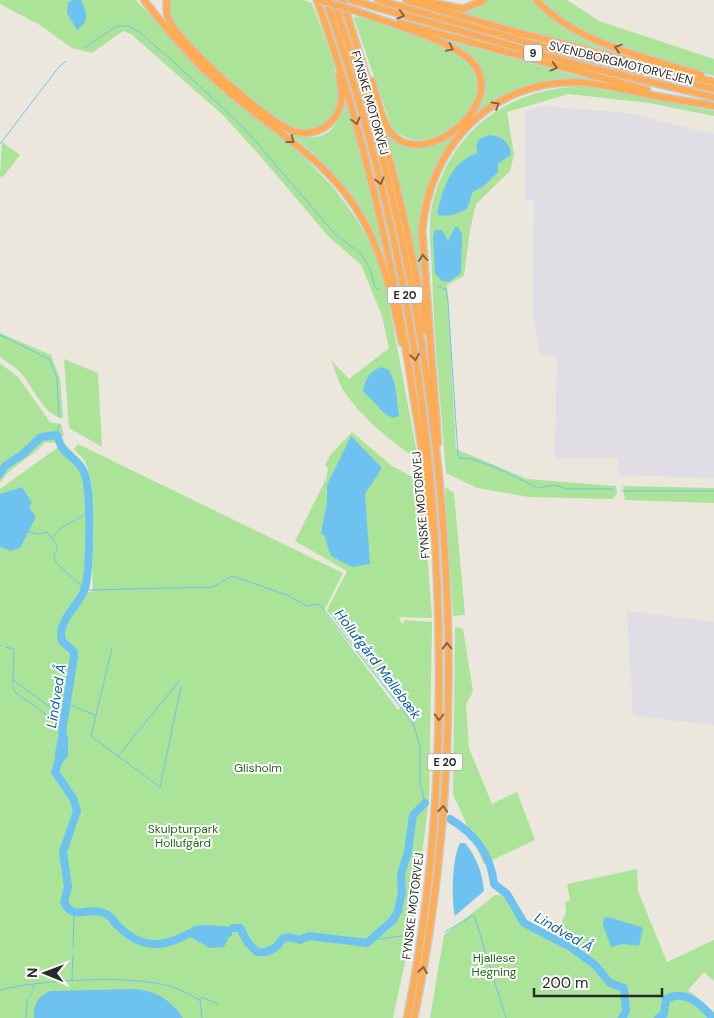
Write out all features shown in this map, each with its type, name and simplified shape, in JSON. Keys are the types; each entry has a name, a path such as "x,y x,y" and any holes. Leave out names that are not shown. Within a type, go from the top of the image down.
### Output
{"highway":[{"path":"144,0 182,47 212,77 250,110 307,152 331,176 352,202 370,233 384,267 414,398"},
{"path":"167,0 167,16 171,24 199,56 254,105 296,132 313,132 321,129 336,118 340,108 342,88 326,24"},
{"path":"318,0 348,92 377,203 401,315 414,398 439,598"},
{"path":"318,0 564,69 697,103"},
{"name":"FYNSKE MOTORVEJ","path":"326,0 365,124 398,255 409,314 428,449 439,598 439,718 434,819 420,946 407,1016"},
{"name":"FYNSKE MOTORVEJ","path":"334,0 369,113 404,254 428,389 441,504 446,614 446,756 434,899 414,1018"},
{"path":"342,0 354,36 399,198 414,266 433,376"},
{"name":"SVENDBORGMOTORVEJEN","path":"352,0 575,64 714,97"},
{"name":"SVENDBORGMOTORVEJEN","path":"378,0 554,50 714,90"},
{"path":"406,0 525,34 714,80"},
{"path":"420,0 463,8 484,0"},
{"path":"536,0 562,22 585,36 714,80"},
{"path":"354,36 364,58 384,118 396,137 410,144 429,144 458,128 480,100 482,84 477,69 465,56 430,38 356,11"},
{"path":"441,504 422,248 423,214 434,175 448,151 462,131 478,117 504,100 530,89 551,84 595,84 714,106"}],"shaded area":[{"path":"543,106 627,113 714,134 714,478 618,475 618,458 555,458 557,356 540,355 533,317 534,200 525,200 525,111"},
{"path":"627,611 714,622 714,725 633,716"}],"green space":[{"path":"0,0 136,0 201,71 302,155 333,187 356,218 373,249 386,288 418,459 388,438 352,403 339,381 331,360 349,379 389,348 382,316 361,265 328,236 225,117 131,34 123,31 92,53 72,48 40,25 0,4"},
{"path":"170,0 303,0 312,3 338,82 339,101 333,115 321,126 305,130 283,122 267,112 230,82 182,34 172,17"},
{"path":"487,0 534,0 567,27 670,68 455,12 475,8"},
{"path":"540,0 567,0 599,21 714,59 714,76 645,55 600,38 579,28"},
{"path":"353,16 432,42 460,57 469,65 476,80 476,96 469,112 457,125 442,135 425,140 408,138 392,128"},
{"path":"431,36 596,81 530,86 500,99 473,118 482,89 481,75 478,67 473,60"},
{"path":"583,86 714,111 714,116 649,103 569,94 507,112 514,155 510,171 476,204 470,230 464,276 447,285 456,449 527,479 616,486 617,494 612,499 529,497 477,488 446,473 430,245 430,225 434,197 444,172 456,150 472,131 489,116 510,104 532,95 557,89","holes":["489,135 502,138 511,155 498,164 484,186 473,192 467,209 439,216 437,213 442,195 455,170 461,163 477,153 476,145"]},
{"path":"347,100 385,255 365,218 345,188 322,161 290,134 312,137 328,133 338,120"},
{"path":"384,126 403,142 418,148 434,144 456,133 457,135 433,177 424,207 421,255 425,284 424,300"},
{"path":"2,142 20,155 2,178 0,176"},
{"path":"0,333 51,355 60,379 63,419 49,411 19,371 0,357"},
{"path":"64,359 98,373 102,447 69,428"},
{"path":"0,363 18,377 50,422 61,424 64,435 56,443 45,442 9,472 0,483"},
{"name":"Skulpturpark Hollufgård","path":"352,432 392,466 422,482 432,618 399,617 402,624 405,620 432,622 429,798 414,920 393,1018 0,1018 0,489 64,443 83,463 90,478 93,493 90,476 84,460 74,449 78,444 343,573 324,611 398,710 403,705 399,704 327,610 347,571 295,541 326,479 328,469 325,465 331,454","holes":["94,527 93,590 88,593"]},
{"path":"623,486 714,488 714,503 625,500"},
{"path":"445,487 454,493 465,615 453,616"},
{"path":"455,627 463,629 473,691 466,705 469,748 492,804 517,792 535,840 484,864 453,794"},
{"name":"Hjallese Hegning","path":"637,869 638,891 667,962 714,940 714,981 704,972 688,990 714,1012 714,1018 430,1018 444,935 495,895 513,896 523,919 533,927 555,938 566,912 565,902 570,900 567,884"}],"water":[{"path":"72,0 81,0 86,13 84,24 77,30 67,13 68,3"},
{"path":"489,135 504,140 509,146 511,155 498,164 498,172 484,186 473,192 467,209 453,215 439,216 437,213 439,204 449,177 454,169 468,157 477,153 476,145 480,139"},
{"path":"455,227 458,227 462,234 461,273 449,282 442,281 435,273 433,236 435,230 442,230 448,241"},
{"path":"381,367 389,370 395,384 399,416 393,418 384,413 363,391 369,376 374,370"},
{"path":"351,436 382,468 365,494 370,564 352,567 331,556 324,535 321,534 327,501 327,485"},
{"path":"22,487 32,502 29,507 36,517 20,548 11,551 0,547 0,494"},
{"path":"64,723 68,739 68,756 54,773 55,753 61,724"},
{"path":"460,843 465,843 476,859 484,891 455,916 453,879 455,858"},
{"path":"608,917 641,927 643,930 639,946 623,944 611,947 603,925 604,918"},
{"path":"193,926 232,927 232,936 229,937 224,947 210,948 188,936 187,933"},
{"path":"135,989 163,997 174,1006 183,1018 34,1018 34,1009 37,1001 50,991"}],"waterway":[{"path":"84,48 117,26 128,26 138,31 245,129 335,234 361,254 370,269 375,287 380,290"},
{"path":"0,144 58,68 66,61"},
{"path":"438,287 446,289 448,301 458,456 495,467 538,488 554,485 567,489 613,489"},
{"path":"0,335 49,359 57,377 59,417"},
{"path":"57,435 59,425"},
{"name":"Lindved Å","path":"0,474 5,466 23,454 41,437 57,435 63,449 78,464 85,475 89,516 88,571 83,593 64,622 61,634 62,641 74,652 62,732"},
{"path":"622,491 714,491"},
{"path":"52,537 63,527 90,512"},
{"name":"Hollufgård Møllebæk","path":"29,532 38,534 47,532 57,546 54,556 55,561 69,575 89,590 213,587 232,576 287,595 307,606 316,604 321,606 413,723 420,747 420,782 425,803"},
{"path":"5,647 14,649 13,683"},
{"path":"112,648 91,736 160,787 181,687"},
{"path":"13,680 64,717"},
{"path":"118,756 180,680"},
{"path":"13,687 15,692 61,725"},
{"path":"67,704 95,715"},
{"name":"Lindved Å","path":"58,763 55,772 73,798 77,811 63,852 68,887 64,902 68,908 77,912 98,911 107,914 134,939 151,944 169,942 188,934"},
{"name":"Lindved Å","path":"233,928 240,928 248,943 257,952 272,950 282,939 289,937 300,940 309,936 367,943 393,920 398,911 402,892 401,874 408,852 413,815 425,803"},
{"name":"Lindved Å","path":"450,819 467,831 480,846 489,864 494,884 507,894 524,923 572,948 595,965 610,983 624,988 626,1011 622,1018"},
{"path":"73,948 74,913"},
{"path":"445,932 474,915 506,1018"},
{"path":"372,940 409,935"},
{"path":"72,980 73,954"},
{"path":"0,990 17,986 62,981 135,981 172,987 200,1000 202,997 218,1004"},
{"path":"33,990 34,984"},
{"path":"26,1018 27,1001 32,993"},
{"name":"Lindved Å","path":"658,1018 664,1014 666,999 673,996 686,997 698,1003 713,1018"},
{"path":"200,1000 202,1018"}],"park label":[{"name":"Glisholm","path":"258,768"}]}
